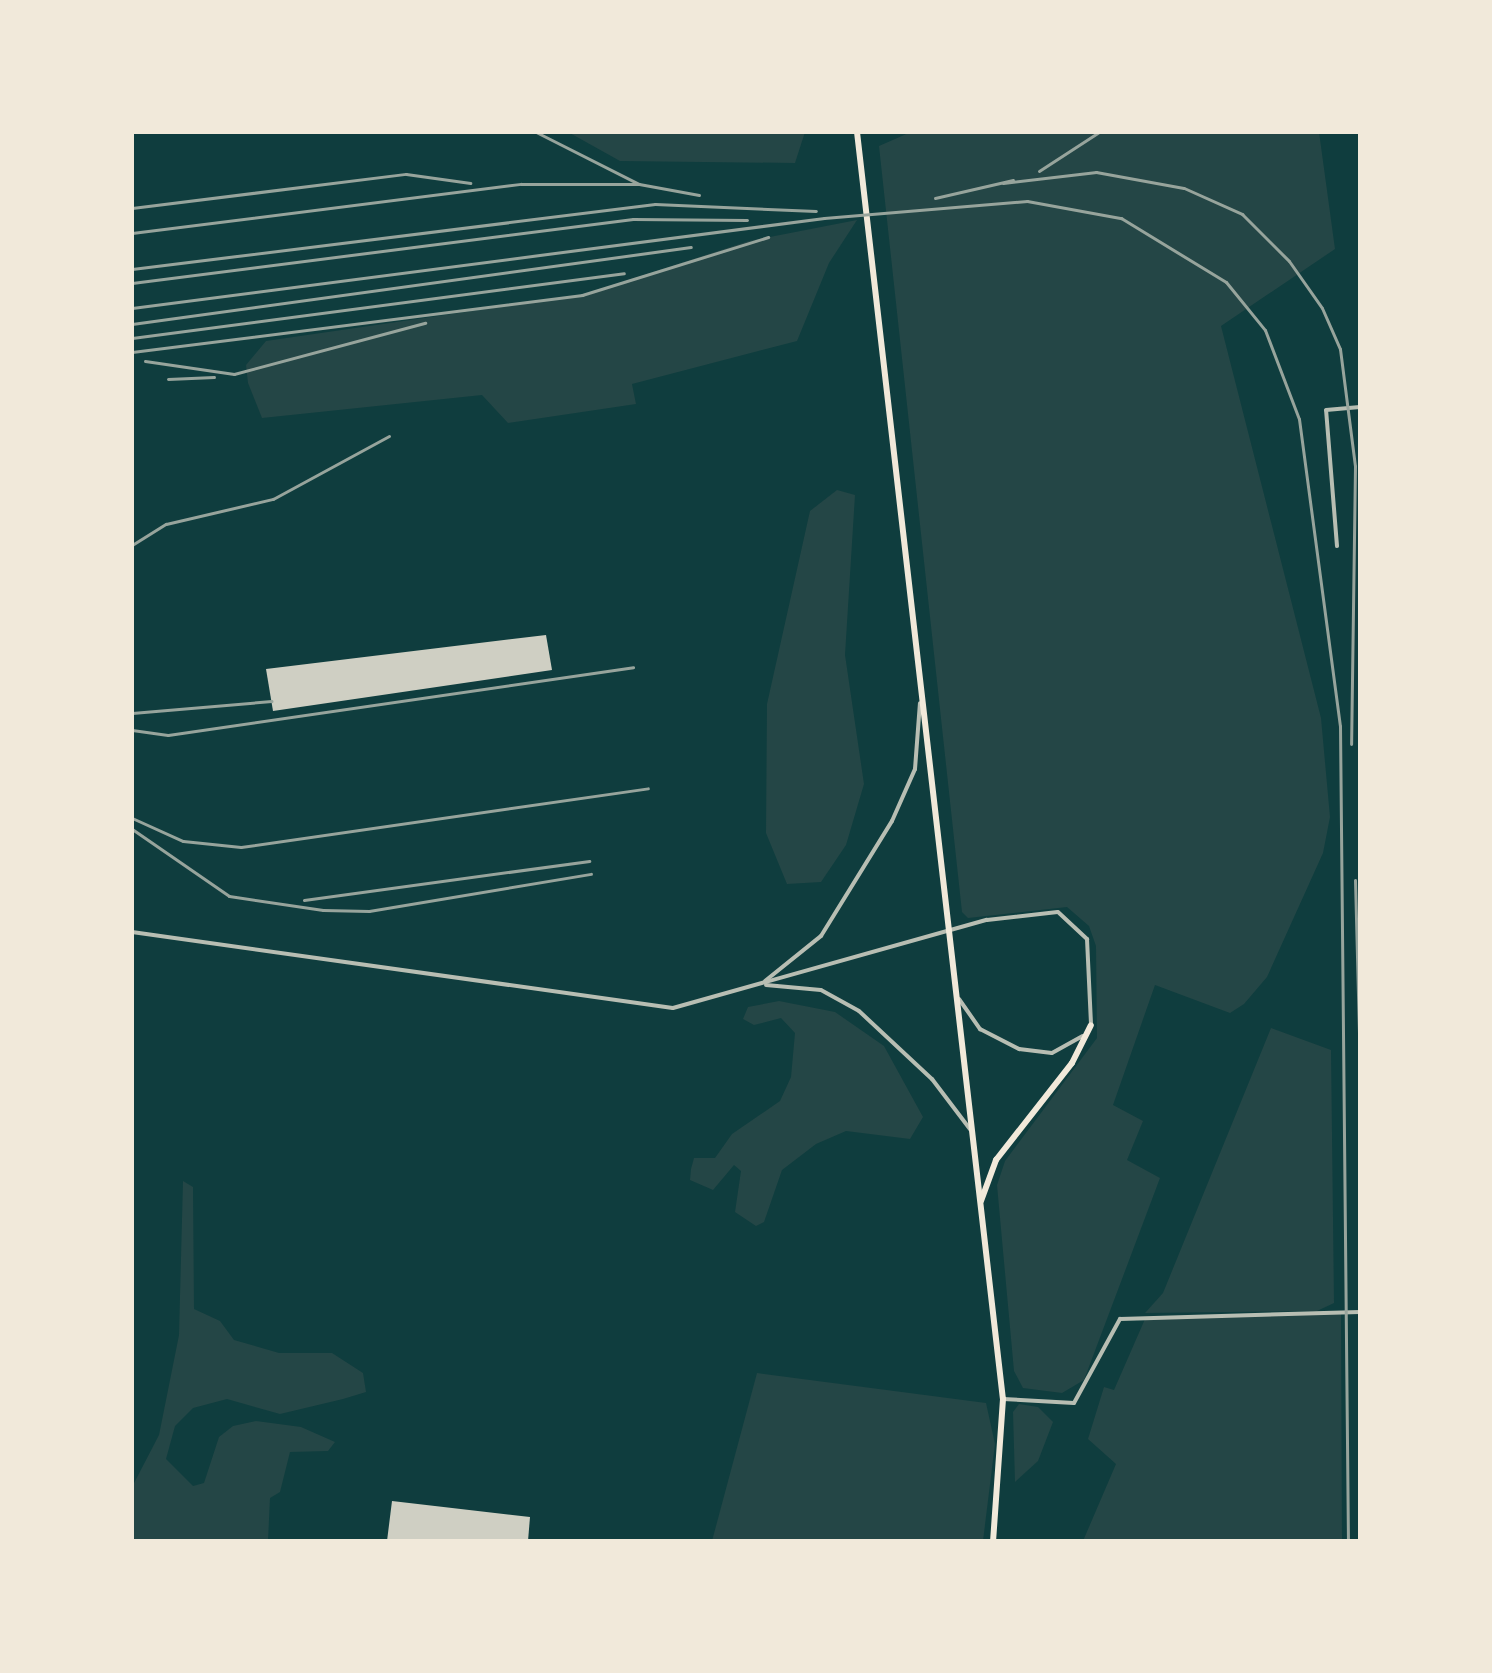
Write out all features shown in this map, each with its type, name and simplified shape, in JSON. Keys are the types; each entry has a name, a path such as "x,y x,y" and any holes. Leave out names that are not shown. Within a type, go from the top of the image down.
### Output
{"main road":[{"path":"857,132 1003,1399 993,1541"},
{"path":"979,1204 996,1160 1072,1063 1091,1025"}],"street":[{"path":"1337,546 1326,410 1360,407"},
{"path":"759,985 821,936 892,821 915,769 921,694"},
{"path":"132,932 657,1008 695,1005 987,920 1048,912 1076,922 1090,952 1091,1025 1066,1049 1019,1049 980,1029 955,989"},
{"path":"759,985 821,990 850,1004 932,1079 970,1129"},
{"path":"1003,1399 1074,1403 1120,1319 1360,1312"}],"shaded area":[{"path":"568,132 805,132 795,163 620,161"},
{"path":"911,132 1319,132 1335,249 1221,326 1321,718 1330,817 1323,853 1267,977 1244,1004 1230,1013 1155,985 1113,1105 1143,1121 1127,1160 1160,1178 1084,1380 1062,1393 1023,1388 1014,1371 997,1185 1005,1161 1097,1038 1096,946 1089,926 1067,907 968,918 962,912 879,146"},
{"path":"857,220 829,263 797,341 632,384 636,404 508,423 482,395 262,418 248,383 246,365 266,341 582,295 749,241"},
{"path":"837,490 855,495 845,655 864,784 846,845 821,882 787,884 766,833 767,704 810,511"},
{"path":"779,1001 835,1012 884,1046 923,1117 910,1139 846,1131 816,1144 782,1170 764,1222 756,1226 735,1212 741,1171 734,1165 713,1190 690,1180 691,1169 694,1158 715,1158 732,1134 780,1101 791,1077 795,1033 781,1018 754,1025 743,1019 748,1007"},
{"path":"1271,1028 1331,1050 1334,1303 1317,1311 1145,1313 1163,1293"},
{"path":"183,1181 193,1187 194,1309 220,1321 234,1340 279,1353 332,1353 363,1373 366,1392 343,1399 280,1414 227,1399 193,1408 175,1426 166,1459 193,1486 204,1483 219,1437 233,1426 256,1421 301,1427 335,1442 328,1451 290,1452 280,1492 270,1498 268,1541 132,1541 132,1487 159,1435 179,1335"},
{"path":"1341,1313 1342,1541 1083,1541 1116,1464 1088,1439 1104,1387 1114,1390 1145,1319"},
{"path":"757,1373 986,1403 995,1444 983,1541 712,1541"},
{"path":"1019,1404 1038,1407 1053,1422 1038,1461 1015,1482 1013,1412"}],"building":[{"path":"546,635 552,670 273,711 266,669"},
{"path":"392,1501 530,1517 528,1541 387,1541"}],"railway":[{"path":"536,132 639,184 699,195"},
{"path":"1039,171 1099,132"},
{"path":"1003,183 1096,172 1184,188 1242,214 1289,261 1322,308 1340,349 1355,466 1351,744"},
{"path":"132,208 406,174 470,183"},
{"path":"935,198 1013,180"},
{"path":"132,233 521,184 639,184"},
{"path":"132,308 824,218 1027,201 1121,218 1226,282 1265,330 1299,419 1340,726 1348,1541"},
{"path":"132,269 655,204 816,211"},
{"path":"132,283 633,219 747,220"},
{"path":"132,352 582,295 768,237"},
{"path":"132,324 691,247"},
{"path":"132,338 624,273"},
{"path":"145,361 234,374 425,323"},
{"path":"168,379 214,377"},
{"path":"132,545 166,524 273,499 389,436"},
{"path":"132,730 168,735 633,667"},
{"path":"132,713 271,701"},
{"path":"132,818 183,841 241,847 648,788"},
{"path":"132,829 229,896 323,910 369,911 591,874"},
{"path":"304,900 589,861"},
{"path":"1355,880 1360,1065"}]}
